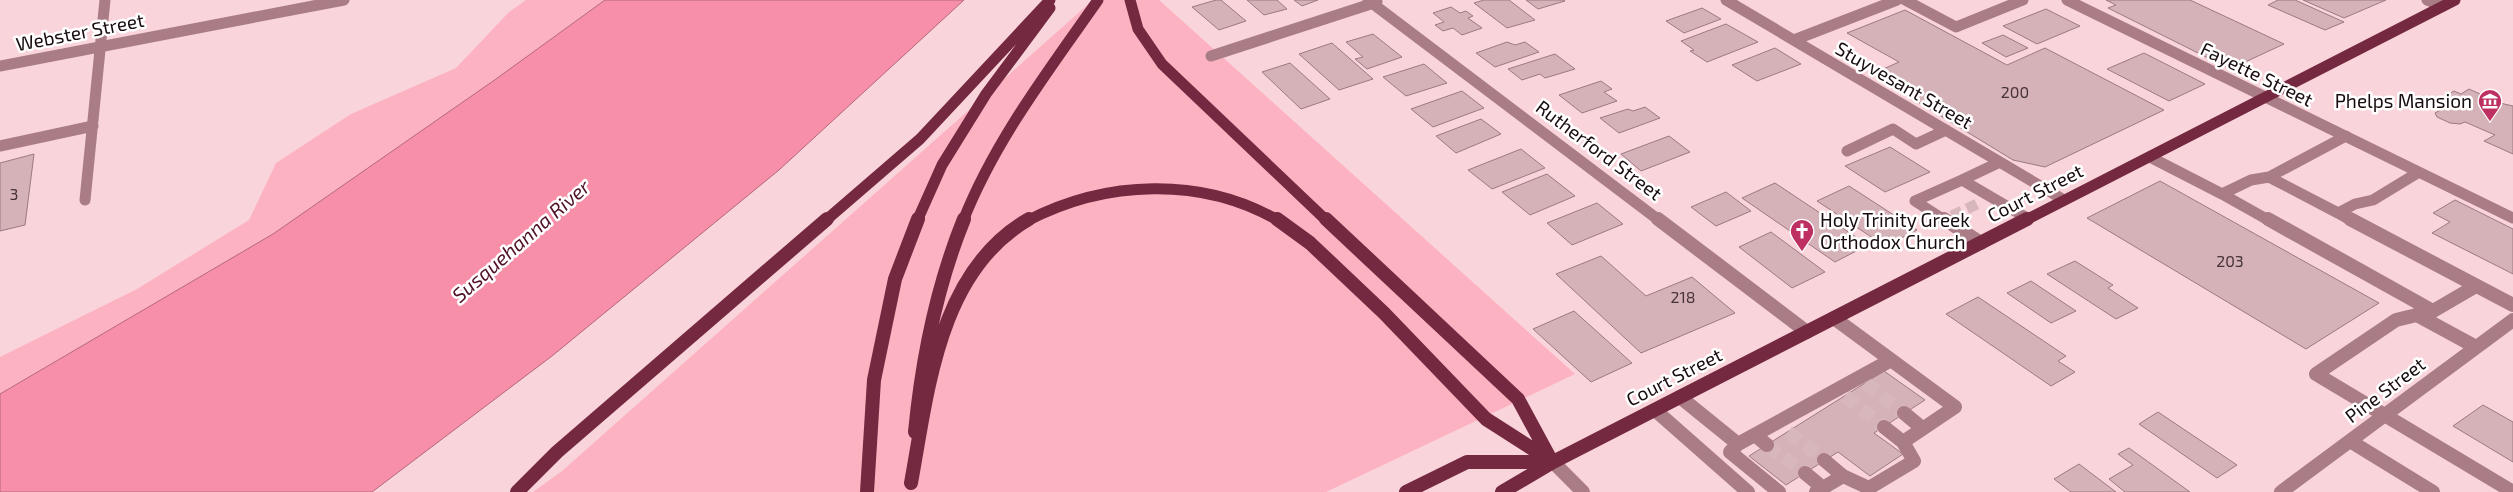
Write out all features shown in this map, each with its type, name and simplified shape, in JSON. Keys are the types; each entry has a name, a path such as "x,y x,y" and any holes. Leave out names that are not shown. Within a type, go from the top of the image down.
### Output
{"main road":[{"path":"517,492 557,452 920,139 967,89 1009,40 1050,0"},
{"path":"868,492 874,380 894,279 904,251 942,164 986,94 1056,0"},
{"path":"911,488 915,421 923,365 942,284 961,225 980,183 1008,133 1098,0"},
{"path":"1130,0 1137,30 1150,50 1201,102 1518,399 1552,462"},
{"name":"Court Street","path":"1502,492 1552,462 2455,0"},
{"path":"911,488 929,397 946,332 963,287 980,260 1010,232 1049,210 1097,194 1151,188 1216,193 1260,209 1281,221 1308,241 1411,338 1486,419 1552,462"},
{"name":"Court Street","path":"1406,492 1467,462 1552,462"}],"street":[{"path":"86,200 105,0"},
{"name":"Webster Street","path":"0,66 344,0"},
{"name":"Stuyvesant Street","path":"1726,0 2064,200"},
{"path":"1794,40 1897,0"},
{"path":"1905,0 1956,27 2023,0"},
{"name":"Fayette Street","path":"2067,0 2513,218"},
{"path":"2427,0 2443,6"},
{"path":"1212,56 1374,1"},
{"name":"Rutherford Street","path":"1374,1 1807,332"},
{"path":"0,146 93,126"},
{"path":"1847,151 1893,129 1916,144 1946,130"},
{"path":"2222,194 2250,180 2269,177 2346,136"},
{"path":"2150,156 2433,311"},
{"path":"1981,243 1948,218 1915,201 2000,162"},
{"path":"2338,213 2355,204 2373,200 2419,172"},
{"path":"2269,177 2513,305"},
{"path":"1962,180 2027,218"},
{"path":"1977,204 1990,197"},
{"path":"2476,286 2433,311 2396,320 2316,374 2513,492"},
{"path":"2417,315 2476,347"},
{"path":"1834,318 1955,407 1903,442"},
{"name":"Pine Street","path":"2281,492 2513,320"},
{"path":"1779,492 1730,452 1738,444 1755,435 1783,427 1862,381 1891,360"},
{"path":"1680,397 1738,444"},
{"path":"1655,410 1748,492"},
{"path":"1904,413 1922,428"},
{"path":"1824,460 1843,476 1869,488 1914,461 1903,442 1884,426"},
{"path":"1755,435 1767,445"},
{"path":"2350,440 2432,492"},
{"path":"1552,462 1583,492"},
{"path":"1805,473 1819,490 1843,476"}],"shaded area":[{"path":"526,0 605,0 496,79 273,234 0,394 0,357 137,289 249,220 276,163 351,114 456,68 509,12"},
{"path":"1093,0 1159,0 1575,374 1326,492 533,492 562,471"}],"water":[{"name":"Susquehanna River","path":"605,0 964,0 779,170 552,356 372,492 0,492 0,394 273,234 496,79"}],"building":[{"path":"1221,0 1246,21 1219,30 1192,7"},
{"path":"1247,0 1277,0 1287,9 1264,15"},
{"path":"1294,0 1318,0 1302,6"},
{"path":"1484,0 1509,0 1535,20 1507,28 1474,3"},
{"path":"1526,0 1564,0 1565,1 1538,9"},
{"path":"2106,0 2190,0 2284,44 2230,69 2108,8 2116,5"},
{"path":"2278,0 2295,0 2344,22 2325,30 2268,5"},
{"path":"2303,0 2386,0 2344,18"},
{"path":"1451,7 1460,13 1466,11 1473,16 1468,18 1482,28 1462,35 1453,28 1443,31 1435,25 1444,22 1433,13"},
{"path":"1702,8 1721,19 1684,33 1666,21"},
{"path":"2046,9 2080,26 2037,44 2003,26"},
{"path":"1905,10 2007,65 2045,48 2164,110 2045,167 2013,160 1872,74 1899,62 1847,33"},
{"path":"1726,24 1758,42 1707,62 1690,51 1694,50 1681,41"},
{"path":"1373,34 1402,57 1367,69 1355,59 1363,57 1346,42"},
{"path":"2003,35 2028,48 2006,57 1982,43"},
{"path":"1507,42 1515,45 1525,42 1539,52 1495,67 1476,53"},
{"path":"1332,43 1373,79 1339,90 1299,54"},
{"path":"1775,48 1801,64 1757,81 1732,65"},
{"path":"2144,53 2205,84 2169,101 2107,69"},
{"path":"1555,54 1575,69 1545,78 1540,74 1522,80 1508,69"},
{"path":"1290,63 1330,99 1301,109 1262,72"},
{"path":"1424,64 1447,83 1406,96 1383,77"},
{"path":"1601,81 1612,89 1604,92 1617,101 1582,113 1559,95"},
{"name":"Phelps Mansion","path":"2469,89 2500,103 2513,106 2513,154 2484,141 2495,135 2465,122 2460,124 2450,123 2437,117 2435,113 2446,107 2436,102 2454,91 2461,94"},
{"path":"1462,91 1484,108 1433,127 1411,109"},
{"path":"1645,107 1660,118 1619,133 1600,118 1628,109 1633,111"},
{"path":"1481,119 1501,134 1456,153 1436,136"},
{"path":"1669,136 1690,152 1641,171 1621,154"},
{"path":"1890,147 1930,172 1885,192 1845,166"},
{"path":"1521,149 1545,168 1492,189 1468,170"},
{"path":"34,154 25,225 0,231 0,163"},
{"path":"1547,174 1575,196 1530,215 1502,192"},
{"path":"2160,181 2379,303 2306,349 2087,218"},
{"path":"1775,183 1868,245 1835,262 1742,198"},
{"path":"1849,186 1917,230 1885,246 1817,201"},
{"path":"1726,192 1751,211 1716,226 1691,207"},
{"path":"2455,200 2513,229 2513,274 2432,233 2450,222 2433,213"},
{"path":"1597,203 1623,224 1572,245 1547,223"},
{"path":"1771,232 1825,272 1792,288 1739,247"},
{"path":"1601,256 1646,296 1692,277 1735,313 1641,353 1556,274"},
{"path":"2075,261 2113,285 2108,288 2138,308 2116,319 2047,274"},
{"path":"2031,281 2076,311 2051,323 2007,293"},
{"path":"1978,297 2066,356 2058,361 2075,372 2051,386 1946,314"},
{"path":"1574,311 1632,363 1591,382 1533,329"},
{"path":"1884,371 1925,400 1874,433 1903,454 1870,476 1838,452 1786,485 1749,456"},
{"path":"2483,405 2513,422 2513,462 2453,426"},
{"path":"2158,412 2237,465 2217,478 2139,424"},
{"path":"2129,448 2190,492 2125,492 2109,479 2133,465 2118,454"},
{"path":"2079,464 2116,492 2071,492 2054,479"}],"tunnel":[{"path":"1952,216 1977,204"},
{"path":"1865,383 1904,413"},
{"path":"1845,396 1884,427"},
{"path":"1788,432 1824,460"},
{"path":"1767,445 1805,473"}],"place":[{"name":"Phelps Mansion","path":"2490,122"},
{"name":"Holy Trinity Greek Orthodox Church","path":"1802,252"}]}
